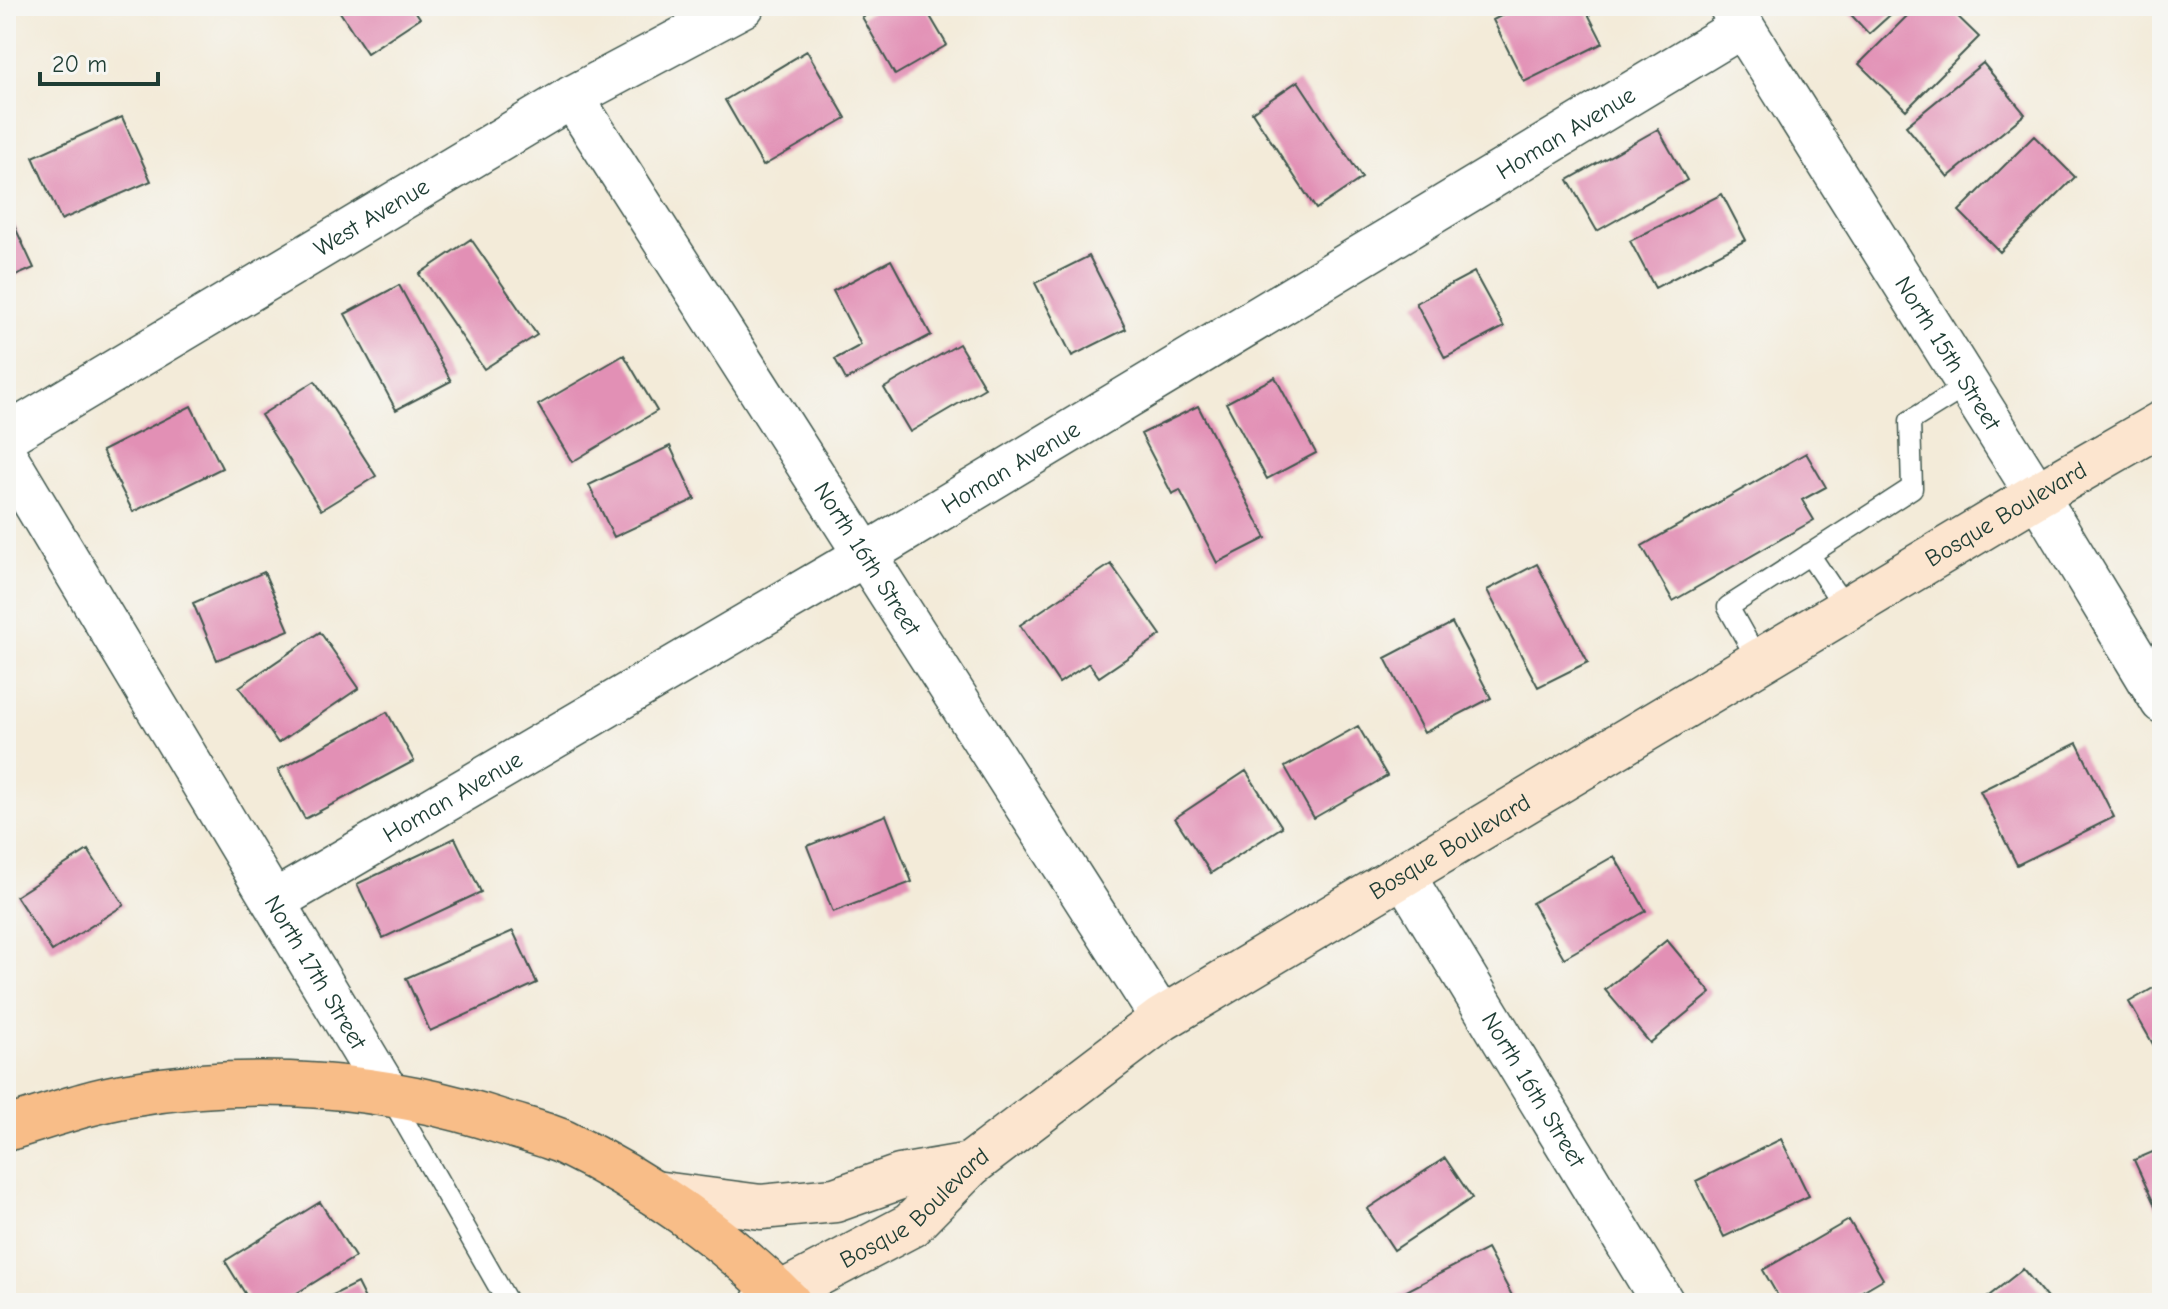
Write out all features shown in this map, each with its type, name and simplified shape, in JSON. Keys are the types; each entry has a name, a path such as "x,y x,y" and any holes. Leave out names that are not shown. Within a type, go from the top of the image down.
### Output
{"main road":[{"name":"Bosque Boulevard","path":"777,1300 911,1225 970,1165 1162,1019 2162,423"},
{"path":"6,1129 64,1109 128,1095 192,1086 321,1084 388,1093 470,1111 561,1141 654,1193 724,1244 777,1300"},
{"path":"654,1193 761,1207 835,1200 900,1177 970,1165"}],"street":[{"name":"West Avenue","path":"6,436 572,97 743,6"},
{"name":"North 15th Street","path":"1737,16 2037,495 2162,702"},
{"name":"Homan Avenue","path":"275,901 865,555 1737,16"},
{"name":"North 16th Street","path":"572,97 1162,1019"},
{"name":"North 17th Street","path":"6,456 388,1093"},
{"name":"North 16th Street","path":"1404,876 1663,1303"}],"lane":[{"path":"1759,662 1728,607 1912,488 1910,421 1968,385"},
{"path":"1809,554 1846,609"},
{"path":"388,1093 508,1303"}],"building":[{"path":"336,6 412,6 420,18 367,53"},
{"path":"882,6 924,6 947,45 895,75 862,17"},
{"path":"1520,6 1584,6 1603,43 1524,82 1493,20"},
{"path":"1843,6 1900,6 1869,34"},
{"path":"1917,6 1947,6 1979,37 1906,110 1859,64"},
{"path":"807,51 846,118 763,166 725,100"},
{"path":"1983,63 2025,114 1948,177 1906,126"},
{"path":"1298,81 1362,178 1316,209 1252,112"},
{"path":"122,117 151,181 61,220 33,157"},
{"path":"1658,129 1687,180 1597,231 1568,180"},
{"path":"2034,136 2075,177 2000,252 1959,211"},
{"path":"1722,194 1746,240 1655,288 1630,241"},
{"path":"6,208 34,268 6,280"},
{"path":"471,239 537,335 484,369 419,274"},
{"path":"1089,256 1126,329 1072,356 1035,283"},
{"path":"891,260 931,335 846,380 835,359 861,345 833,291"},
{"path":"1474,272 1504,327 1445,358 1416,303"},
{"path":"399,285 451,381 396,410 345,314"},
{"path":"959,344 985,388 910,432 884,388"},
{"path":"624,355 657,411 572,462 538,405"},
{"path":"1275,377 1316,453 1267,479 1226,403"},
{"path":"315,381 376,476 321,510 261,415"},
{"path":"191,406 222,468 133,512 102,451"},
{"path":"1198,406 1266,538 1217,563 1180,490 1172,494 1141,434"},
{"path":"670,446 695,499 614,537 589,485"},
{"path":"1806,453 1826,487 1802,500 1814,520 1673,601 1642,546"},
{"path":"1111,564 1161,635 1099,677 1089,663 1059,683 1020,625"},
{"path":"1537,564 1588,662 1538,687 1487,590"},
{"path":"264,572 289,630 217,660 193,603"},
{"path":"1452,623 1491,698 1424,733 1385,658"},
{"path":"320,632 359,688 278,743 239,687"},
{"path":"387,712 414,761 305,819 278,770"},
{"path":"1358,726 1387,776 1314,818 1285,767"},
{"path":"2077,743 2114,817 2017,865 1980,791"},
{"path":"1246,771 1282,827 1211,873 1175,818"},
{"path":"886,815 912,882 833,912 807,846"},
{"path":"455,838 481,892 383,938 357,884"},
{"path":"88,850 124,905 52,951 16,896"},
{"path":"1614,856 1646,911 1564,958 1532,903"},
{"path":"513,931 537,983 430,1031 406,978"},
{"path":"1667,940 1711,993 1650,1043 1605,990"},
{"path":"2162,983 2162,1060 2129,1002"},
{"path":"1781,1139 1809,1196 1724,1237 1696,1181"},
{"path":"2162,1148 2162,1205 2156,1208 2134,1160"},
{"path":"1445,1158 1472,1198 1394,1250 1367,1209"},
{"path":"320,1202 355,1257 281,1303 251,1303 225,1261"},
{"path":"1849,1220 1883,1279 1842,1303 1782,1303 1763,1270"},
{"path":"1487,1249 1516,1303 1391,1303 1389,1300"},
{"path":"2023,1269 2051,1303 1980,1303"},
{"path":"357,1283 367,1303 317,1303"}]}
